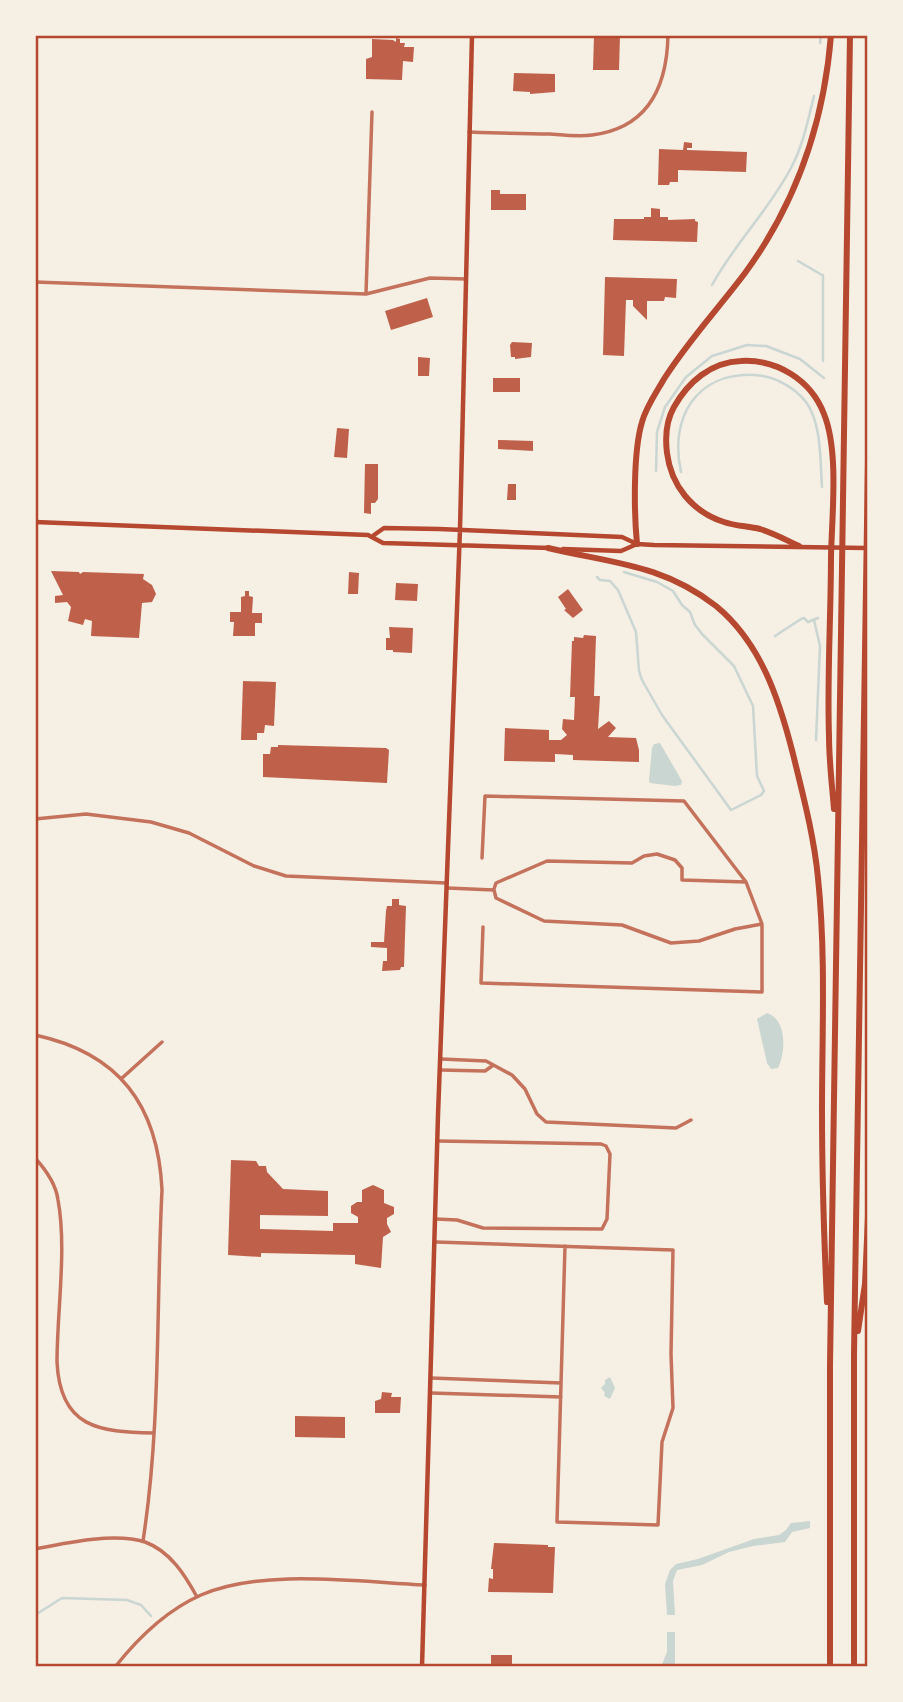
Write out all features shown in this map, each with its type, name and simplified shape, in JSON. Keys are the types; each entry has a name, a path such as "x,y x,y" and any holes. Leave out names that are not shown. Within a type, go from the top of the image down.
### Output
{"highway":[{"path":"637,544 635,522 638,442 642,421 680,354 746,271 791,195 810,148 822,107 831,35"},
{"path":"830,1667 830,1365 850,35"},
{"path":"799,546 759,529 707,515 691,503 677,487 668,465 665,440 670,415 683,391 706,372 723,364 740,361 759,362 783,369 815,395 830,433 832,507 829,736 837,850"},
{"path":"854,1667 854,1354 868,460"},
{"path":"548,548 631,564 665,575 698,593 739,630 758,658 774,690 807,808 818,878 822,945 822,1208 830,1365"},
{"path":"854,1354 865,1284 868,1217"}],"main road":[{"path":"422,1667 440,1059 460,529 472,35"},
{"path":"35,522 374,536 383,543 621,551 637,544"},
{"path":"374,536 384,528 460,529 622,537 637,544 868,548"}],"street":[{"path":"469,132 591,135 614,131 640,113 658,91 668,62 668,35"},
{"path":"366,293 372,112"},
{"path":"35,282 366,293 430,278 466,279"},
{"path":"482,858 485,796 684,801 746,882 762,924 762,992 481,983 483,927"},
{"path":"35,819 63,815 108,815 167,825 189,833 254,866 286,876 494,890"},
{"path":"746,882 682,880 682,868 675,860 657,854 644,856 632,863 547,861 496,883 494,890 496,898 544,921 622,925 671,943 699,941 735,929 762,924"},
{"path":"35,1035 77,1047 96,1057 121,1079 146,1115 153,1131 161,1174 154,1433 151,1492 143,1541"},
{"path":"121,1079 162,1042"},
{"path":"440,1059 486,1060 492,1066 512,1075 519,1081 537,1114 546,1122 676,1128 691,1120"},
{"path":"440,1070 485,1072 492,1066"},
{"path":"436,1219 457,1220 483,1228 602,1230 607,1219 610,1154 606,1146 601,1144 438,1140"},
{"path":"35,1158 46,1170 58,1198 61,1240 57,1362 58,1376 66,1401 73,1412 95,1427 118,1432 154,1433"},
{"path":"436,1242 673,1250 673,1408 662,1442 659,1525 557,1522 565,1247"},
{"path":"431,1378 561,1383"},
{"path":"431,1393 561,1398"},
{"path":"35,1549 100,1539 143,1541 176,1565 197,1597"},
{"path":"115,1667 142,1636 178,1608 197,1597 242,1583 267,1580 425,1585"}],"shaded area":[{"path":"660,743 682,781 681,785 649,781 652,748 654,744"},
{"path":"767,1013 778,1022 783,1037 781,1061 778,1068 771,1069 767,1063 757,1019"},
{"path":"610,1377 615,1388 610,1399 604,1396 601,1388"},
{"path":"810,1521 810,1528 792,1532 785,1542 729,1552 702,1565 677,1570 673,1581 675,1615 667,1615 665,1584 670,1570 676,1564 754,1539 779,1535 791,1523"},
{"path":"667,1632 675,1632 675,1667 661,1667 667,1652"}],"building":[{"path":"594,35 620,35 619,70 593,70"},
{"path":"396,38 400,39 400,43 405,43 404,47 414,47 413,62 403,61 402,80 366,79 366,59 372,57 372,39 396,42"},
{"path":"514,73 555,74 555,92 530,94 513,91"},
{"path":"684,142 692,143 692,148 687,150 747,152 746,172 678,170 678,182 658,185 659,149 683,150"},
{"path":"491,190 500,190 500,194 526,194 526,210 491,210"},
{"path":"651,208 660,209 660,217 668,217 668,220 695,219 698,222 697,242 613,240 614,219 651,217"},
{"path":"605,277 677,279 676,298 665,297 664,301 647,301 647,320 633,306 633,300 626,300 624,356 603,355"},
{"path":"427,298 433,317 391,330 385,311"},
{"path":"512,342 532,343 531,357 511,357"},
{"path":"418,357 430,358 429,376 418,376"},
{"path":"493,378 520,378 520,392 493,392"},
{"path":"337,428 349,429 347,458 334,457"},
{"path":"498,440 533,441 533,451 498,449"},
{"path":"365,464 378,464 378,499 371,503 371,514 364,513"},
{"path":"508,484 516,484 516,500 507,500"},
{"path":"51,571 144,574 143,579 152,585 156,594 152,602 142,603 139,638 91,636 92,621 85,619 83,625 68,621 71,607 67,602 55,603 55,596 63,595"},
{"path":"349,572 359,573 358,594 348,594"},
{"path":"396,583 418,584 417,601 395,600"},
{"path":"568,589 583,610 573,618 564,610 566,609 558,597"},
{"path":"245,591 249,591 249,596 253,597 252,613 262,613 262,623 255,623 255,636 233,636 234,622 230,622 230,612 241,612 241,597 245,596"},
{"path":"389,627 413,628 412,653 386,650 386,638 390,638"},
{"path":"584,635 596,636 594,696 600,696 598,729 609,721 616,728 608,737 636,738 639,762 573,760 573,755 555,754 555,762 504,761 505,728 549,730 549,740 561,740 567,735 562,729 563,719 574,720 575,697 570,697 572,641 574,637 583,638"},
{"path":"243,681 276,682 274,726 265,725 264,733 257,733 257,740 241,740"},
{"path":"271,747 386,748 389,750 387,783 263,777 263,754 270,754"},
{"path":"392,899 399,899 399,905 406,906 404,967 400,970 382,971 383,961 387,961 387,948 371,947 371,942 384,942 386,911 387,906 392,906"},
{"path":"231,1160 256,1161 259,1166 266,1166 267,1172 283,1189 328,1191 328,1216 260,1215 260,1229 333,1231 333,1223 358,1223 358,1217 351,1213 351,1206 362,1202 362,1190 373,1185 384,1190 384,1203 394,1207 394,1214 387,1218 391,1232 383,1237 381,1268 355,1264 355,1255 228,1255"},
{"path":"382,1392 392,1393 391,1397 401,1397 400,1413 375,1413 375,1401 381,1399"},
{"path":"295,1416 345,1417 345,1438 295,1437"},
{"path":"494,1543 555,1547 553,1593 488,1592 489,1578 493,1579 491,1569"},
{"path":"491,1655 512,1655 512,1667 491,1667"}],"waterway":[{"path":"820,43 821,35"},
{"path":"712,285 791,168 802,142 814,96"},
{"path":"798,261 822,275"},
{"path":"823,275 823,361"},
{"path":"656,471 657,432 665,407 686,377 712,356 747,345 766,346 800,359 824,378"},
{"path":"681,472 679,434 691,402 702,390 717,381 734,376 755,375 784,384 806,402 818,432 822,487"},
{"path":"597,577 610,581 618,590 636,632 642,680 662,715 731,810 761,795 764,791 757,776 753,706 734,666 702,634 690,612 673,591 657,582 624,572"},
{"path":"775,636 801,619 804,618 808,622 818,618"},
{"path":"814,620 820,646 816,740"},
{"path":"35,1615 62,1598 127,1600 141,1605 151,1616"}]}
